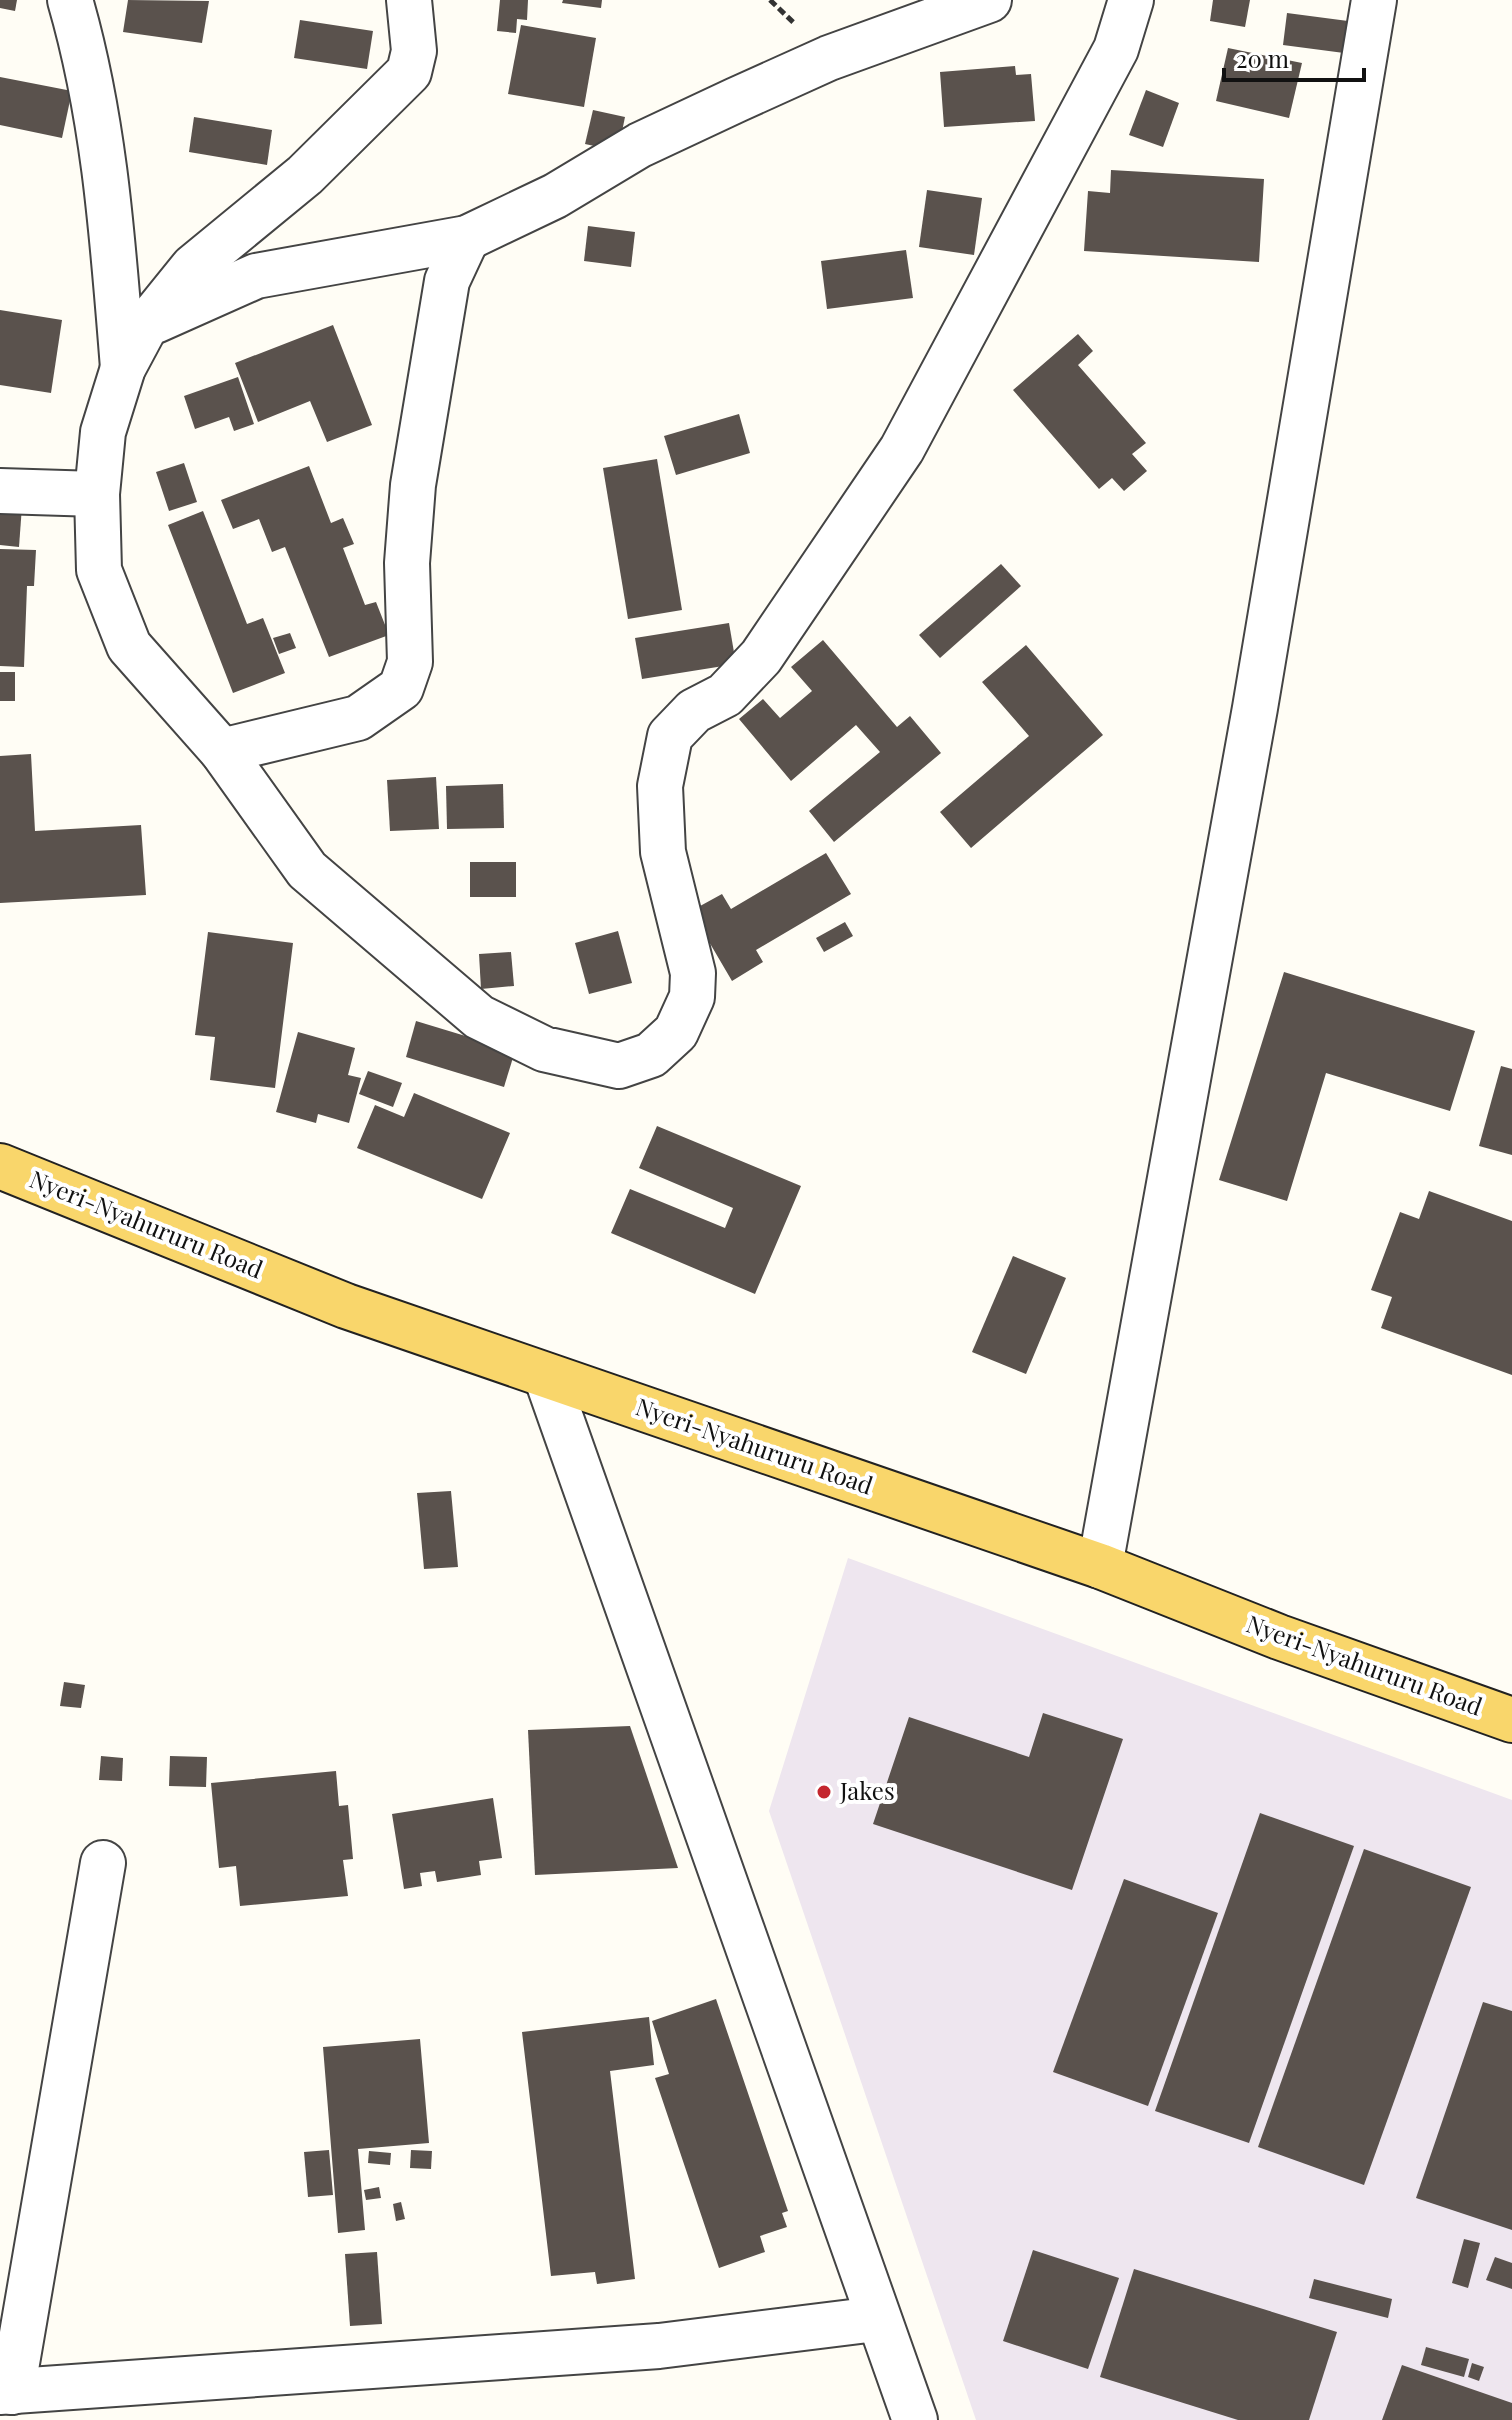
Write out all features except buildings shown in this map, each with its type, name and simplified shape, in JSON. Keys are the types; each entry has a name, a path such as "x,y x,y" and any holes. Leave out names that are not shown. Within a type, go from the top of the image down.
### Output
{"main road":[{"name":"Nyeri-Nyahururu Road","path":"0,1166 346,1306 1100,1566 1279,1637 1512,1720"}],"street":[{"path":"70,0 88,61 111,216 123,368"},
{"path":"409,0 414,51 409,72 305,175 193,267 146,325 123,368 103,432 97,494 99,570 129,646 222,751 307,870 479,1017 544,1049 619,1066 651,1055 676,1032 692,997 693,973 663,852 660,786 670,736 694,711 725,695 761,657 902,449 1116,49 1131,0"},
{"path":"146,325 256,276 467,238 555,196 640,145 736,100 829,58 989,0"},
{"path":"1100,1566 1255,708 1374,0"},
{"path":"222,751 358,718 401,688 410,662 407,563 413,485 447,281 467,238"},
{"path":"0,491 97,494"},
{"path":"546,1376 876,2319 915,2420"},
{"path":"103,1863 6,2392 175,2377 659,2346 876,2319"}],"shaded area":[{"path":"848,1558 1512,1800 1512,2420 976,2420 769,1811"}],"place":[{"name":"Jakes","path":"824,1792"}]}
